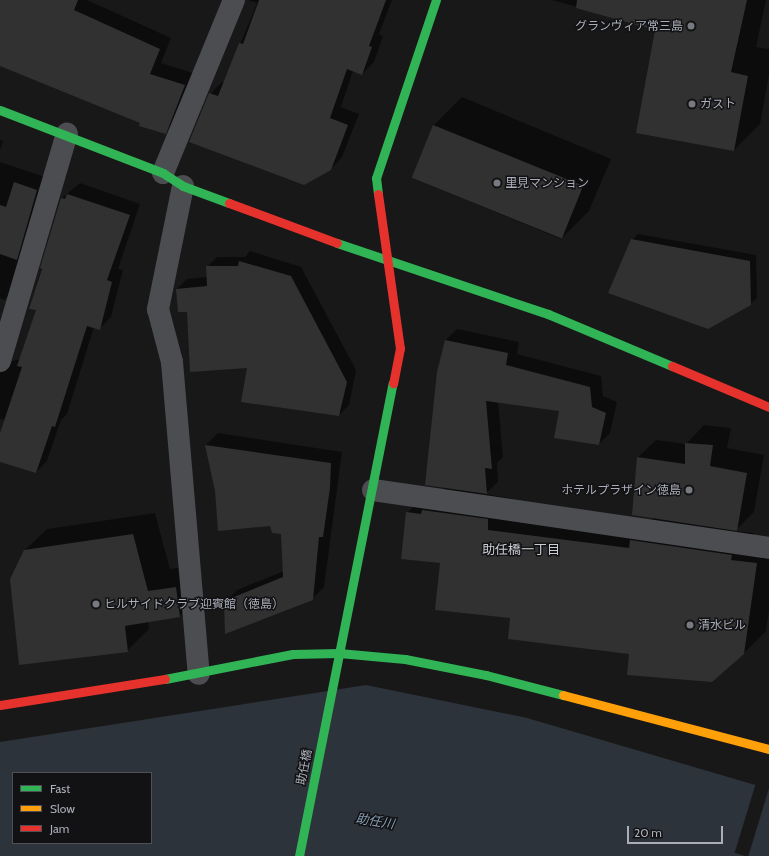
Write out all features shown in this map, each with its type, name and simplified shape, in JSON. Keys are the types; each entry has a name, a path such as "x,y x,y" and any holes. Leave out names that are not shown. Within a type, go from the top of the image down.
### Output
{"street":[{"path":"163,172 234,0"},
{"name":"助任橋","path":"299,856 332,683 373,490 400,348 386,261 376,178 436,0"},
{"path":"0,110 67,134 163,172 183,186 386,261 548,314 769,407"},
{"path":"1,352 67,134"},
{"path":"183,186 158,309 172,362 199,674"},
{"path":"373,490 769,548"},
{"path":"0,705 199,674 293,654 339,653 405,659 486,675 769,749"}],"water":[{"name":"助任川","path":"366,685 527,718 769,789 769,856 0,856 0,742"}],"pier":[{"path":"756,783 769,787 769,788 748,856 745,856 735,853"}],"building":[{"path":"0,0 78,0 74,10 160,49 150,74 185,85 166,134 139,126 140,123 0,66"},
{"path":"259,0 386,0 369,46 372,47 362,75 347,69 330,118 348,125 331,170 304,185 189,142 209,93 218,96 239,43 243,44"},
{"path":"577,0 747,0 731,72 748,76 734,151 636,133 655,30 576,8"},
{"name":"里見マンション","path":"433,125 583,186 562,239 412,178"},
{"path":"14,182 37,190 17,260 0,254 0,205 6,207"},
{"path":"67,194 130,215 107,280 112,282 100,330 87,326 55,427 52,426 36,473 0,462 0,433 22,367 17,366 36,310 29,309 42,269 40,268 61,198 65,199"},
{"path":"631,239 750,261 751,305 708,329 608,293"},
{"path":"239,261 291,276 347,382 339,416 241,402 247,368 190,372 187,312 178,312 176,289 207,286 206,266 238,266"},
{"path":"445,340 508,353 506,365 590,387 592,407 606,413 599,445 554,438 559,411 486,401 492,469 485,468 487,494 425,485 437,372"},
{"name":"ホテルプラザイン徳島","path":"685,443 713,445 710,466 747,473 737,531 632,515 637,457 685,464"},
{"path":"205,445 331,463 330,488 323,537 319,537 313,600 225,634 224,601 283,577 281,534 272,533 270,526 218,531 215,491"},
{"path":"422,510 488,519 488,530 629,548 630,540 732,555 731,560 757,563 744,654 712,682 627,675 629,654 508,639 510,618 435,610 440,563 401,559 406,512 421,514"},
{"name":"ヒルサイドクラブ迎賓館（徳島）","path":"133,534 148,591 176,587 180,617 125,626 128,652 19,665 10,579 24,550"}],"traffic: fast":[{"path":"378,194 376,178 436,0"},
{"path":"0,110 163,173 183,186 229,203"},
{"path":"337,243 548,314 672,366"},
{"path":"299,856 393,383"},
{"path":"165,679 293,654 339,653 405,659 486,675 563,695"}],"traffic: slow":[{"path":"563,695 769,749"}],"traffic: jam":[{"path":"378,194 400,348 393,383"},
{"path":"229,203 337,243"},
{"path":"672,366 769,407"},
{"path":"0,705 165,679"}],"place":[{"name":"グランヴィア常三島","path":"691,26"},
{"name":"ガスト","path":"692,104"},
{"name":"里見マンション","path":"497,183"},
{"name":"ホテルプラザイン徳島","path":"689,490"},
{"name":"ヒルサイドクラブ迎賓館（徳島）","path":"96,604"},
{"name":"清水ビル","path":"690,625"}],"district":[{"name":"助任橋一丁目","path":"521,549"}]}
